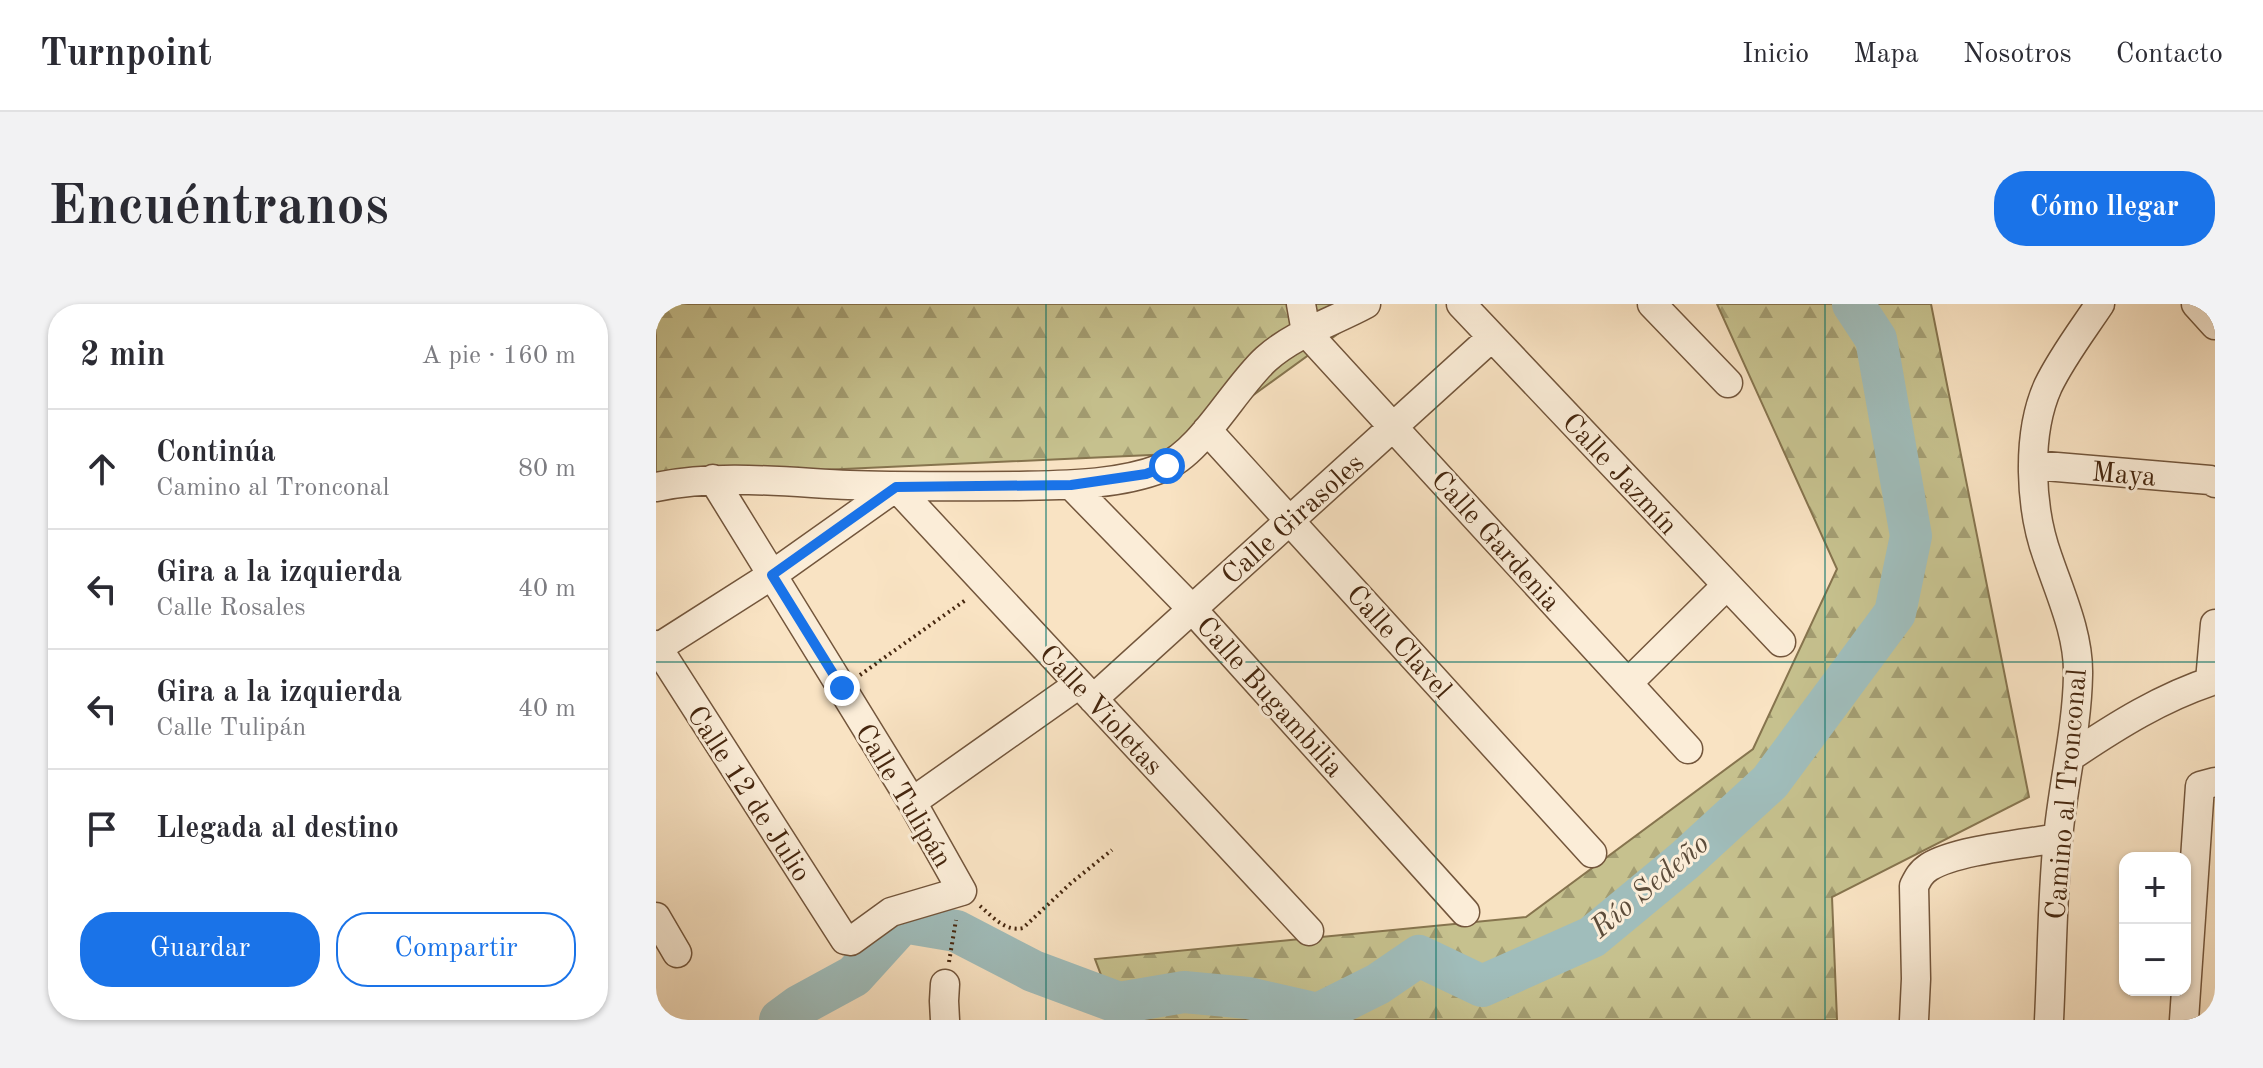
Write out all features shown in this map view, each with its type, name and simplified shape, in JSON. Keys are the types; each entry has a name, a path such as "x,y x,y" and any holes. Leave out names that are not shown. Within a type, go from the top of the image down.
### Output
{"street":[{"path":"656,487 713,479 896,487 1071,485 1146,474 1167,466 1185,453 1304,318 1366,304"},
{"name":"Calle Jazmín","path":"1461,304 1781,642"},
{"path":"1652,304 1728,383"},
{"name":"Camino al Tronconal","path":"2049,1020 2058,838 2078,675 2077,651 2070,621 2037,520 2033,465 2039,415 2047,389 2060,363 2100,304"},
{"path":"2196,304 2215,325"},
{"name":"Calle Gardenia","path":"1304,318 1393,426 1688,749"},
{"name":"Calle Girasoles","path":"912,802 1086,691 1192,609 1492,337"},
{"name":"Calle Clavel","path":"1207,430 1592,853"},
{"name":"Maya","path":"2033,465 2210,480 2215,483"},
{"name":"Calle Tulipán","path":"713,479 912,802 960,900"},
{"name":"Calle Bugambilia","path":"1071,485 1192,609 1465,912"},
{"path":"657,647 772,575 896,487"},
{"name":"Calle Violetas","path":"896,487 1309,931"},
{"path":"1628,683 1727,585"},
{"path":"2070,757 2117,725 2212,680 2215,624"},
{"name":"Calle 12 de Julio","path":"657,647 845,940 851,941 891,912 960,900"},
{"path":"2184,1020 2208,784"},
{"path":"1914,1020 1914,886 1920,875 1951,857 2058,838"},
{"path":"656,917 677,953"},
{"path":"945,984 945,1020"}],"path":[{"path":"842,688 987,585"},
{"name":"Calle Tulipán","path":"960,900 1014,930 1023,928 1112,850"},
{"path":"945,984 960,900"}],"green space":[{"path":"656,304 1379,304 1172,454 672,477 656,489"},
{"path":"1717,304 1931,304 2029,797 1832,897 1837,1020 1118,1020 1095,959 1526,917 1753,749 1837,569"}],"waterway":[{"name":"Río Sedeño","path":"780,1020 854,976 903,922 956,931 1033,971 1119,1003 1184,992 1248,998 1318,1014 1378,984 1419,956 1482,986 1592,937 1685,860 1770,782 1895,613 1911,536 1876,339 1853,304"}],"route":[{"path":"842,688 772,575 896,487 1071,485 1146,474 1167,466"}]}
